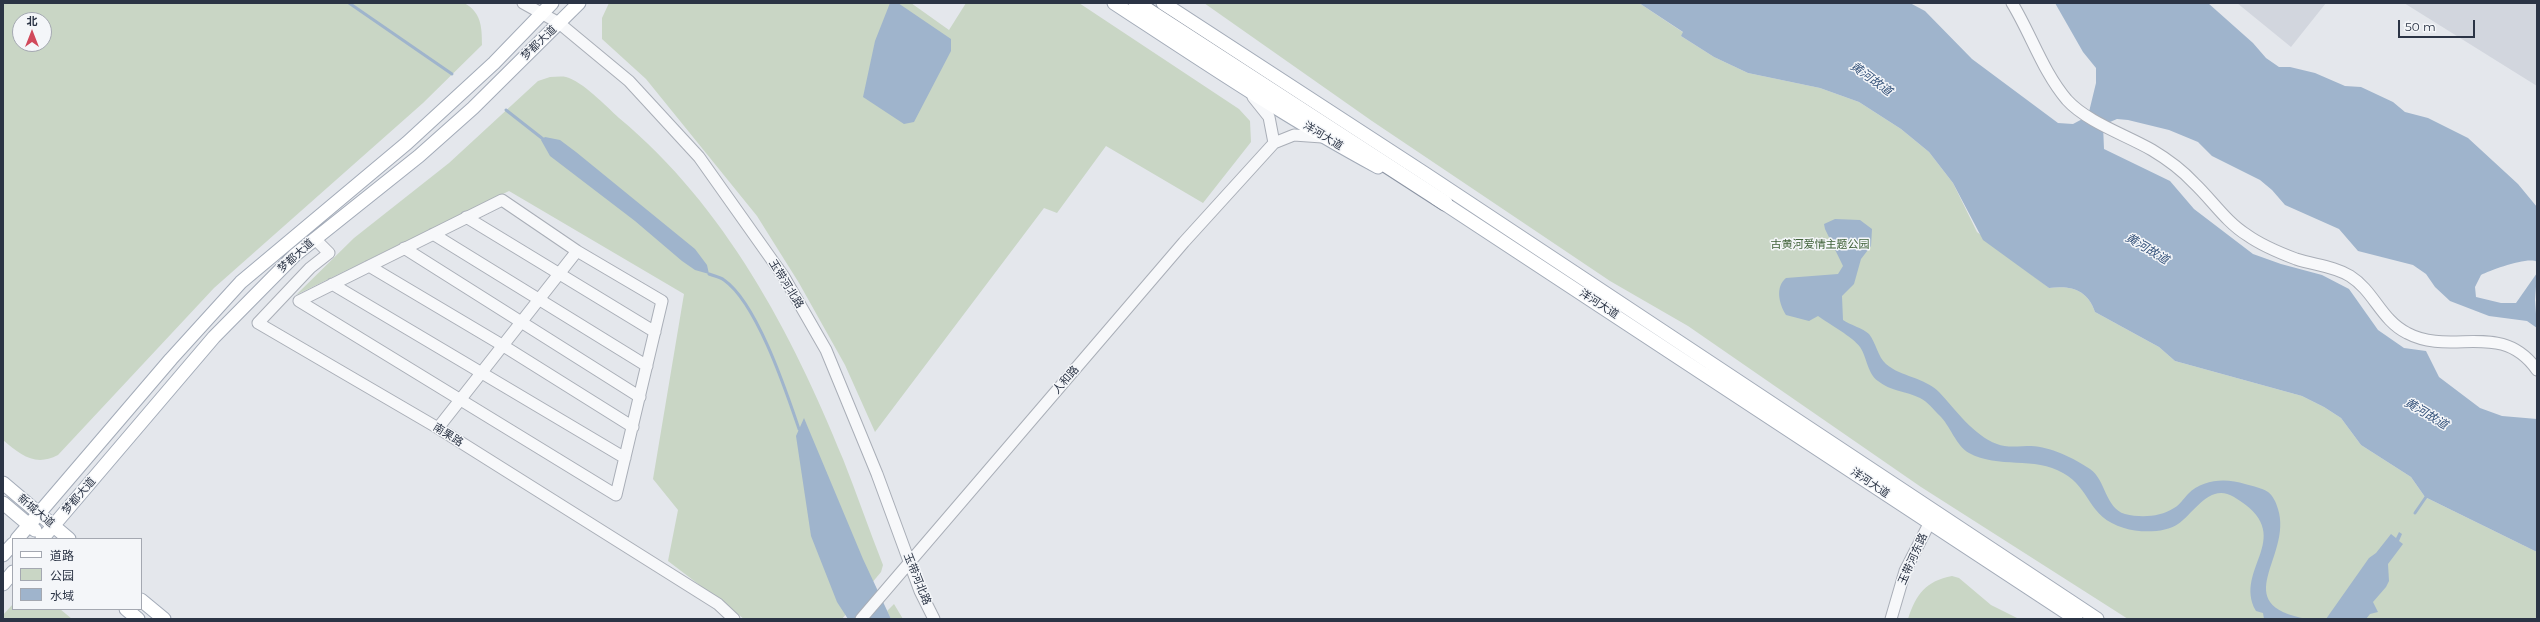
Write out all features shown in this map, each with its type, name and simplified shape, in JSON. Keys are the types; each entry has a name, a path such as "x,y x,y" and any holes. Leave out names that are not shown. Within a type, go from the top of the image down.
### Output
{"highway":[{"path":"1136,3 1332,135 1445,203"}],"main road":[{"name":"梦都大道","path":"18,538 171,359 241,282 407,144 494,63 552,3"},
{"name":"梦都大道","path":"43,538 214,336 295,255 419,156 579,3"},
{"name":"洋河大道","path":"1114,3 1239,85 1332,135"},
{"name":"洋河大道","path":"1163,3 2097,619"},
{"name":"洋河大道","path":"1445,203 2076,619"},
{"name":"新城大道","path":"3,483 68,538"},
{"name":"新城大道","path":"3,503 43,538"},
{"path":"3,555 12,545"},
{"path":"3,584 12,573"},
{"path":"142,601 164,619"},
{"path":"127,610 138,619"}],"street":[{"name":"玉带河北路","path":"523,3 559,23 629,81 699,157 784,277 826,350 877,474 910,563 934,619"},
{"path":"2012,3 2063,95 2082,112 2167,160 2195,183 2223,214 2247,236 2296,259 2335,269 2358,281 2378,309 2405,333 2431,341 2499,342 2515,347 2529,358 2537,370"},
{"path":"1239,85 1267,112 1274,143 1294,135 1332,135"},
{"name":"人和路","path":"861,619 1184,242 1274,143"},
{"path":"502,200 577,251 662,301 616,495 299,301 433,234 502,200"},
{"path":"466,217 655,332"},
{"path":"433,234 540,298 647,366"},
{"name":"南果路","path":"314,239 329,252 310,268 258,322 438,428 718,604 734,619"},
{"path":"404,248 520,323 640,397"},
{"path":"438,428 480,372 577,251"},
{"path":"369,266 502,345 633,427"},
{"path":"332,284 625,458"},
{"name":"玉带河东路","path":"1891,619 1906,571 1930,522"}],"shaded area":[{"path":"2237,3 2326,3 2291,47"},
{"path":"2404,3 2537,3 2537,86"}],"green space":[{"path":"3,3 464,3 474,11 481,26 482,45 423,103 214,288 58,455 42,460 29,458 3,440"},
{"path":"609,3 911,3 949,30 966,3 1079,3 1239,109 1250,121 1251,142 1203,203 1106,146 1057,213 1044,208 875,432 845,365 799,283 757,216 646,79 602,39 602,18"},
{"name":"古黄河爱情主题公园","path":"1204,3 1639,3 1684,33 1681,36 1714,57 1748,73 1820,88 1859,102 1901,129 1929,152 1953,183 1977,232 2049,288 2064,287 2078,291 2088,299 2095,312 2159,347 2175,361 2302,396 2324,407 2341,418 2361,445 2411,477 2425,497 2537,552 2537,619 2128,619 1921,487 1688,326 1610,281 1372,121"},
{"path":"550,77 566,77 579,83 601,101 657,153 692,191 723,231 752,274 778,319 823,412 848,472 883,565 881,572 842,619 744,619 668,561 678,510 653,479 684,294 509,191 296,295 354,238 449,163 538,81"},
{"path":"1952,576 1959,578 1991,605 2019,619 1908,619 1915,602 1923,590 1935,581"},
{"path":"894,604 903,619 891,619 887,611"},
{"path":"12,605 12,610 61,610 72,619 3,619 3,615"}],"water":[{"path":"890,3 898,3 951,39 951,51 914,122 904,124 863,97 875,41"},
{"name":"黄河故道","path":"1639,3 1910,3 1925,11 1972,59 2058,123 2073,124 2088,116 2096,83 2096,68 2083,52 2055,3 2208,3 2253,43 2266,58 2279,67 2290,67 2315,73 2345,86 2361,87 2393,102 2405,112 2428,118 2468,138 2518,184 2537,207 2537,262 2518,262 2481,275 2475,287 2476,297 2501,303 2516,303 2537,273 2535,300 2537,328 2527,321 2489,316 2450,301 2435,287 2426,274 2413,265 2358,251 2339,229 2285,205 2272,190 2260,180 2212,156 2198,142 2169,130 2128,120 2117,119 2103,125 2104,149 2170,181 2194,209 2253,254 2281,264 2322,275 2349,289 2378,330 2404,348 2426,351 2439,377 2480,408 2502,416 2537,419 2537,552 2425,497 2411,477 2361,445 2341,418 2324,407 2302,396 2175,361 2159,347 2095,312 2088,299 2078,291 2064,287 2049,288 1983,240 1953,183 1929,152 1901,129 1859,102 1820,88 1748,73 1714,57 1681,36 1683,32"},
{"path":"545,137 560,140 695,249 707,265 709,274 695,270 682,261 635,221 550,156 541,140"},
{"path":"1835,219 1860,220 1872,229 1871,246 1861,259 1854,284 1842,296 1843,320 1869,334 1881,358 1886,364 1898,372 1920,380 1933,387 1958,414 1980,435 1988,440 2005,446 2031,446 2046,448 2070,457 2084,465 2095,474 2113,506 2118,511 2125,514 2150,516 2169,511 2180,504 2194,489 2201,485 2215,481 2238,482 2260,488 2268,492 2273,497 2277,506 2280,527 2266,590 2270,602 2283,612 2307,619 2264,619 2263,613 2256,611 2251,595 2252,581 2264,539 2262,525 2253,511 2234,497 2225,493 2218,493 2210,496 2203,500 2178,524 2160,531 2137,531 2124,528 2103,517 2096,510 2079,486 2063,473 2041,465 2004,462 1980,458 1964,450 1943,419 1925,401 1888,387 1874,378 1860,347 1847,335 1818,316 1809,321 1786,315 1780,301 1779,291 1780,286 1786,278 1838,274 1843,266 1824,224"},
{"path":"804,418 863,559 891,619 848,619 837,602 811,536 796,436"},
{"path":"2399,532 2402,534 2399,541 2403,544 2388,564 2389,581 2386,587 2373,602 2378,612 2370,614 2366,619 2326,619 2369,558 2376,553 2391,534 2396,538"}],"waterway":[{"path":"349,3 452,74"},
{"path":"506,110 543,139"},
{"path":"709,274 724,280 736,291 748,308 769,349 799,429"},
{"path":"2415,513 2428,494"}]}
